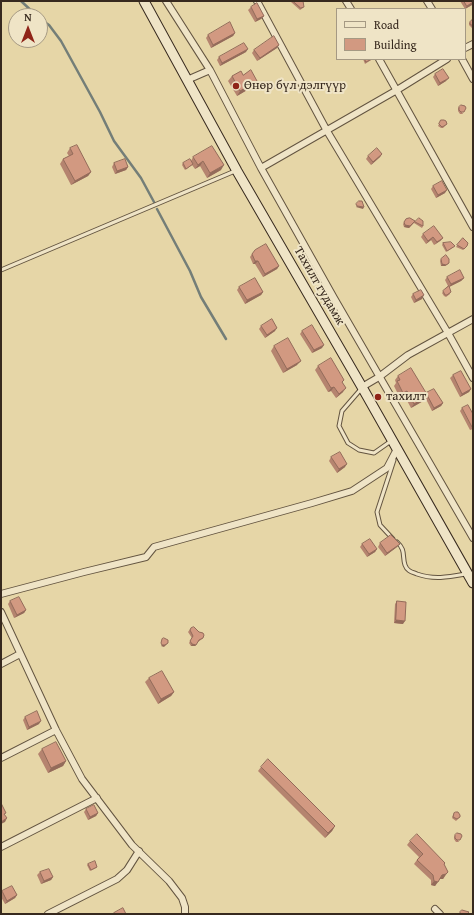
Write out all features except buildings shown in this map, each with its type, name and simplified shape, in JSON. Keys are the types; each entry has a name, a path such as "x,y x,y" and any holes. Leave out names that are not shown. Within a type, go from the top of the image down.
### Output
{"main road":[{"name":"Тахилт гудамж","path":"144,1 237,171 398,449 473,583"}],"street":[{"path":"166,1 210,70 261,168 379,377 473,538"},
{"path":"257,1 327,131 448,333 473,378"},
{"path":"380,60 473,228"},
{"path":"261,168 397,90 445,60"},
{"path":"463,60 473,79"},
{"path":"187,80 210,70"},
{"path":"362,387 379,377 408,355 473,319"},
{"path":"1,594 146,557 154,547 352,491 387,468 398,449"},
{"path":"1,612 56,730 82,779 132,845 169,881 182,898 185,907 185,914"},
{"path":"1,664 20,654"},
{"path":"1,758 56,730"},
{"path":"1,847 96,798"},
{"path":"48,914 117,879 127,870 138,851"},
{"path":"435,909 440,914"}],"lane":[{"path":"1,270 237,171"},
{"path":"362,387 342,411 339,426 348,443 359,450 374,453 392,440"},
{"path":"398,449 377,512 380,525 402,547 405,564 410,571 427,578 444,578 468,574"}],"waterway":[{"path":"21,1 28,8"},
{"path":"48,24 61,41 100,112 114,141 141,178 154,202"},
{"path":"157,209 190,271 201,297 226,339"}],"place":[{"name":"Өнөр бүл дэлгүүр","path":"236,86"},
{"name":"тахилт","path":"378,397"}]}
